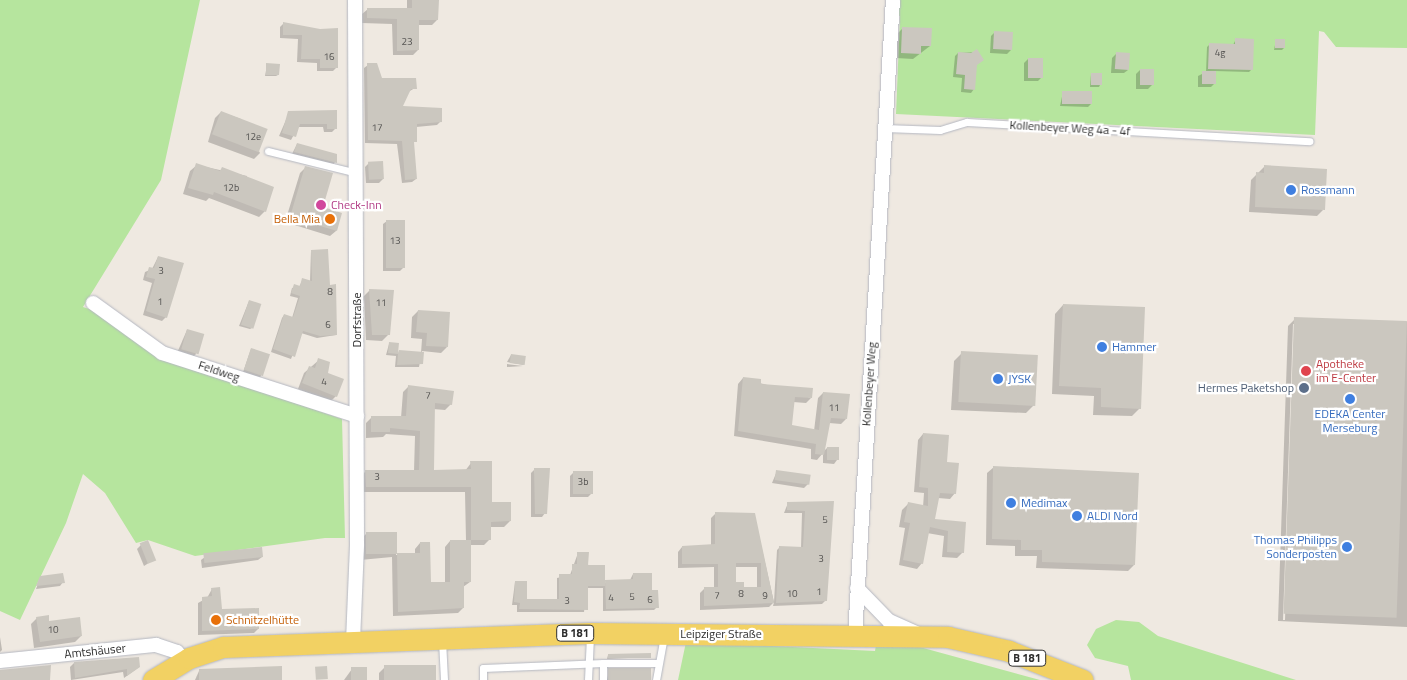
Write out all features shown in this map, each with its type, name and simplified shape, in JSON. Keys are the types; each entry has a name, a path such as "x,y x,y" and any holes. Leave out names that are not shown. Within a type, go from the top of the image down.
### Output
{"main road":[{"name":"Leipziger Straße","path":"353,641 590,633 924,636 970,641 1009,651 1083,680"},
{"name":"B 181","path":"153,680 184,661 223,647 353,641"}],"street":[{"name":"Dorfstraße","path":"353,641 358,544 355,0"},
{"path":"883,128 893,0"},
{"name":"Kollenbeyer Weg","path":"855,635 883,180 883,128"},
{"name":"Feldweg","path":"93,302 162,353 357,416"},
{"path":"858,588 888,621 924,636"},
{"name":"Amtshäuser","path":"0,662 156,645 177,652 184,661"}],"lane":[{"name":"Kollenbeyer Weg 4a - 4f","path":"883,128 940,130 967,122 1309,141"},
{"path":"268,151 357,173"},
{"path":"588,680 590,633"},
{"path":"656,680 664,634"},
{"path":"442,637 444,680"},
{"path":"484,680 483,668 590,663 658,663"},
{"path":"603,663 603,680"}],"green space":[{"path":"0,0 200,0 161,180 83,307 95,311 155,355 342,419 345,538 325,538 195,556 148,540 136,543 105,493 83,474 66,523 20,620 0,611"},
{"path":"888,0 1407,0 1407,48 1336,47 1324,32 1319,31 1315,135 896,114 900,16 887,15"},
{"path":"1116,620 1139,622 1158,636 1296,680 1131,680 1128,666 1095,658 1087,645 1096,629"},
{"path":"686,642 875,651 876,645 916,646 1040,680 678,680"}],"building":[{"path":"412,0 439,0 438,20 419,20 419,50 397,51 397,19 367,18 367,8 412,8"},
{"path":"283,22 320,29 338,28 338,68 320,68 320,59 301,59 302,35 283,35"},
{"path":"902,27 932,28 931,46 921,46 921,54 901,53"},
{"path":"994,31 1013,32 1012,50 993,49"},
{"path":"1235,38 1254,39 1253,70 1208,69 1209,43 1235,44"},
{"path":"1275,39 1285,39 1285,48 1275,48"},
{"path":"977,49 984,60 977,65 975,90 964,89 965,75 956,74 958,52 971,53"},
{"path":"1116,52 1130,53 1129,70 1115,69"},
{"path":"1028,58 1043,58 1043,78 1028,78"},
{"path":"266,63 280,64 279,75 266,75"},
{"path":"367,63 377,63 382,78 416,78 417,89 411,89 403,106 442,108 442,122 417,124 417,142 414,142 417,179 405,180 402,141 368,140"},
{"path":"1140,69 1154,69 1154,85 1140,85"},
{"path":"1202,71 1216,71 1216,84 1202,84"},
{"path":"1091,73 1102,73 1102,85 1091,85"},
{"path":"1062,91 1092,91 1092,104 1062,104"},
{"path":"337,110 337,129 327,129 327,124 300,124 296,137 282,133 288,111"},
{"path":"221,111 268,129 259,152 212,134"},
{"path":"297,143 337,154 337,163 294,152"},
{"path":"383,161 384,179 369,180 368,162"},
{"path":"196,163 220,171 222,167 274,187 266,212 214,192 213,195 188,188"},
{"name":"Rossmann","path":"1264,165 1327,169 1325,210 1255,207 1256,172 1264,173"},
{"path":"305,166 333,173 323,207 342,213 337,231 290,217"},
{"path":"386,220 405,220 405,268 386,268"},
{"path":"328,249 330,285 336,284 337,335 320,336 303,331 295,357 273,349 284,314 293,317 300,296 291,293 294,284 300,286 302,278 312,281 311,250"},
{"path":"158,256 184,263 167,318 146,311 155,279 146,277 149,267 154,268"},
{"path":"369,289 394,290 390,335 372,335"},
{"path":"249,300 261,304 253,329 241,325"},
{"name":"Hammer","path":"1063,304 1145,307 1141,409 1101,407 1101,388 1059,386"},
{"path":"418,310 450,312 448,347 426,346 427,333 416,332"},
{"path":"1294,317 1407,321 1397,618 1284,614"},
{"path":"187,329 204,334 199,354 181,349"},
{"path":"389,342 399,343 398,353 399,350 424,352 423,364 397,365 398,354 388,353"},
{"path":"251,348 270,354 263,376 244,370"},
{"name":"JYSK","path":"961,351 1038,355 1035,406 958,402"},
{"path":"511,354 526,356 525,365 510,363"},
{"path":"318,358 330,362 328,373 344,379 337,397 302,383 309,366 315,368"},
{"path":"743,377 761,379 761,384 813,388 812,398 795,397 792,425 819,430 823,392 850,394 847,419 831,418 824,455 815,454 816,444 738,431"},
{"path":"408,385 454,391 452,405 435,403 434,470 471,469 470,461 492,461 492,502 511,502 511,521 491,522 491,540 471,540 471,487 366,487 365,470 419,470 420,431 390,428 390,432 371,432 371,416 406,416"},
{"path":"923,433 949,435 947,462 959,463 956,494 940,493 935,519 966,522 964,553 947,552 948,531 930,527 923,564 903,560 910,523 904,522 908,502 928,506 928,488 919,487"},
{"path":"827,447 839,447 839,460 827,460"},
{"path":"993,466 1139,473 1135,565 1042,562 1042,550 1021,550 1021,540 992,539"},
{"path":"534,468 550,468 547,514 535,514"},
{"path":"776,470 811,475 809,485 775,480"},
{"path":"573,471 593,471 593,494 573,494"},
{"path":"834,501 827,601 776,603 779,546 803,547 805,511 787,510 787,502"},
{"path":"715,512 755,513 774,603 704,606 704,587 718,587 718,564 682,564 682,546 715,544","holes":["736,563 761,563 761,587 744,587 744,582 736,582"]},
{"path":"366,532 397,532 397,554 366,554"},
{"path":"148,540 156,560 148,564 140,543"},
{"path":"450,540 471,540 471,582 464,582 464,608 398,612 397,553 420,553 420,542 430,542 431,582 450,582"},
{"path":"262,547 263,557 204,563 203,553"},
{"path":"577,552 589,552 588,565 605,565 605,586 588,586 588,610 519,609 520,603 514,602 515,581 527,581 527,599 559,599 559,574 572,574 572,564 577,564"},
{"path":"63,573 65,583 36,586 40,576"},
{"path":"633,573 652,573 652,590 658,590 659,608 606,609 605,580 633,579"},
{"path":"220,587 222,609 259,608 259,629 202,631 202,597 212,596 211,588"},
{"path":"49,615 49,621 80,617 82,636 40,642 36,617"},
{"path":"651,653 651,658 608,658 608,654"},
{"path":"139,657 140,667 127,676 127,669 75,678 74,662"},
{"path":"51,665 50,680 0,680 0,670"},
{"path":"384,665 436,665 436,680 384,680"},
{"path":"282,666 282,680 199,680 199,669"},
{"path":"327,666 328,679 316,680 315,667"},
{"path":"351,667 367,667 367,680 351,680"},
{"path":"608,668 651,668 651,680 608,680"}],"place":[{"name":"Rossmann","path":"1291,190"},
{"name":"Check-Inn","path":"321,205"},
{"name":"Bella Mia","path":"330,219"},
{"name":"Hammer","path":"1102,347"},
{"name":"Apotheke im E-Center","path":"1306,371"},
{"name":"JYSK","path":"998,379"},
{"name":"Hermes Paketshop","path":"1304,388"},
{"name":"EDEKA Center Merseburg","path":"1350,399"},
{"name":"Medimax","path":"1011,503"},
{"name":"ALDI Nord","path":"1077,516"},
{"name":"Thomas Philipps Sonderposten","path":"1347,547"},
{"name":"Schnitzelhütte","path":"216,620"}]}
